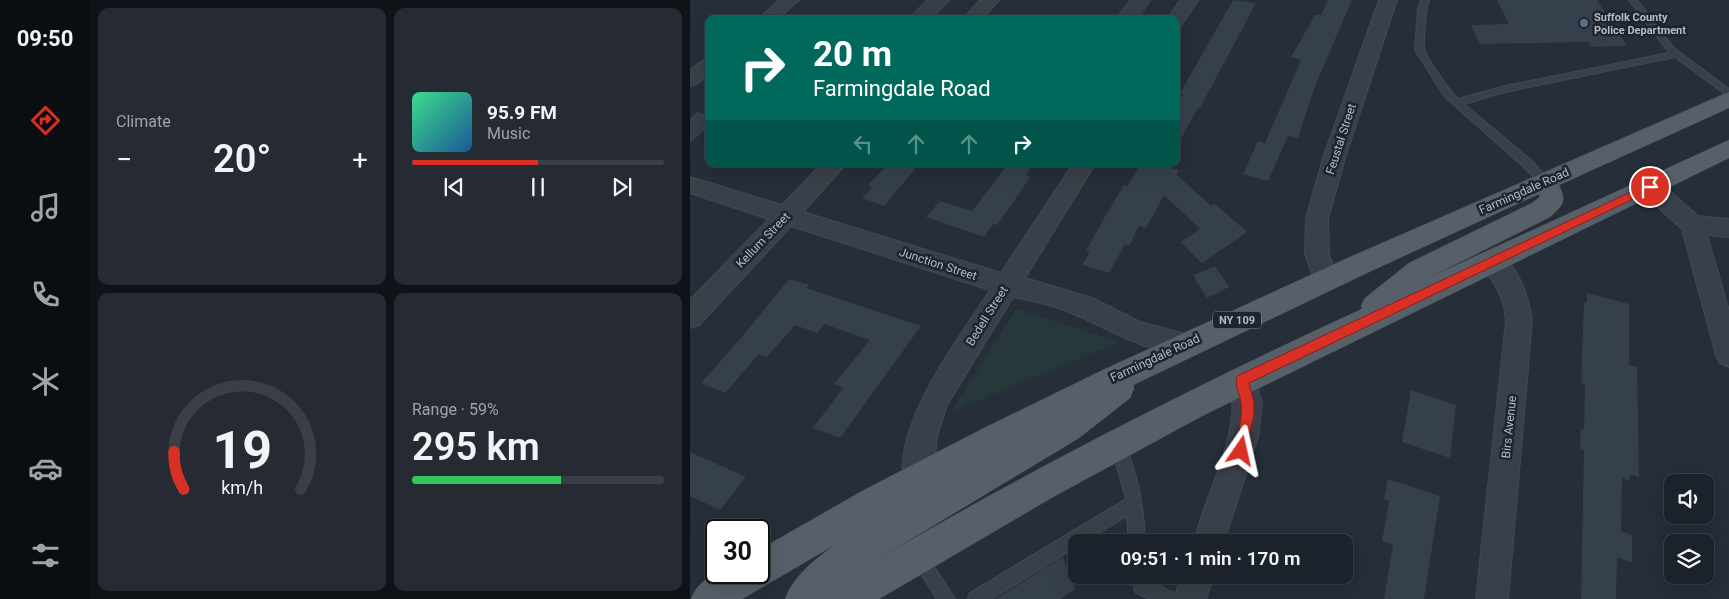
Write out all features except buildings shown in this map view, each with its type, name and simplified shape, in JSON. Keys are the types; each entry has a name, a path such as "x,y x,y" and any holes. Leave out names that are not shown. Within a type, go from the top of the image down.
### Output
{"main road":[{"name":"Farmingdale Road","path":"770,563 995,437 1155,358 1729,99"},
{"path":"845,599 1027,492 1242,380 1729,148"},
{"path":"1347,330 1399,286 1435,261 1547,206 1552,197 1545,182"},
{"path":"803,599 815,584 841,561 1068,427 1095,408 1155,358"},
{"path":"709,599 733,584"}],"street":[{"path":"772,15 790,0"},
{"path":"976,15 990,0"},
{"path":"1179,15 1189,0"},
{"name":"Feustal Street","path":"1326,280 1317,254 1317,220 1334,158 1388,0"},
{"path":"690,80 705,68"},
{"name":"Kellum Street","path":"690,317 832,167"},
{"name":"Bedell Street","path":"918,479 921,443 930,411 937,396 1082,167"},
{"name":"Junction Street","path":"690,185 1006,285 1034,290 1083,306 1136,332 1184,344"},
{"path":"1650,187 1692,225 1729,355"},
{"path":"1692,225 1729,228"},
{"name":"Birs Avenue","path":"1492,599 1519,321 1519,311 1513,292 1493,261"},
{"path":"1212,534 1241,451 1244,436 1248,403 1242,380"},
{"path":"1190,599 1195,584"}],"lane":[{"path":"1425,0 1422,9 1420,50 1448,95 1528,164 1545,182"},
{"path":"1632,0 1672,50 1729,94"},
{"path":"1455,103 1504,89 1677,54"},
{"path":"1118,444 1130,483 1136,534"},
{"path":"976,599 1134,503"},
{"path":"918,556 947,599"},
{"path":"1142,584 1142,586 1168,599"}],"shaded area":[{"path":"1016,309 1119,342 951,412"}],"place":[{"name":"Suffolk County Police Department","path":"1584,23"}],"route":[{"path":"1241,451 1248,414 1248,403 1242,380 1650,187"}]}
